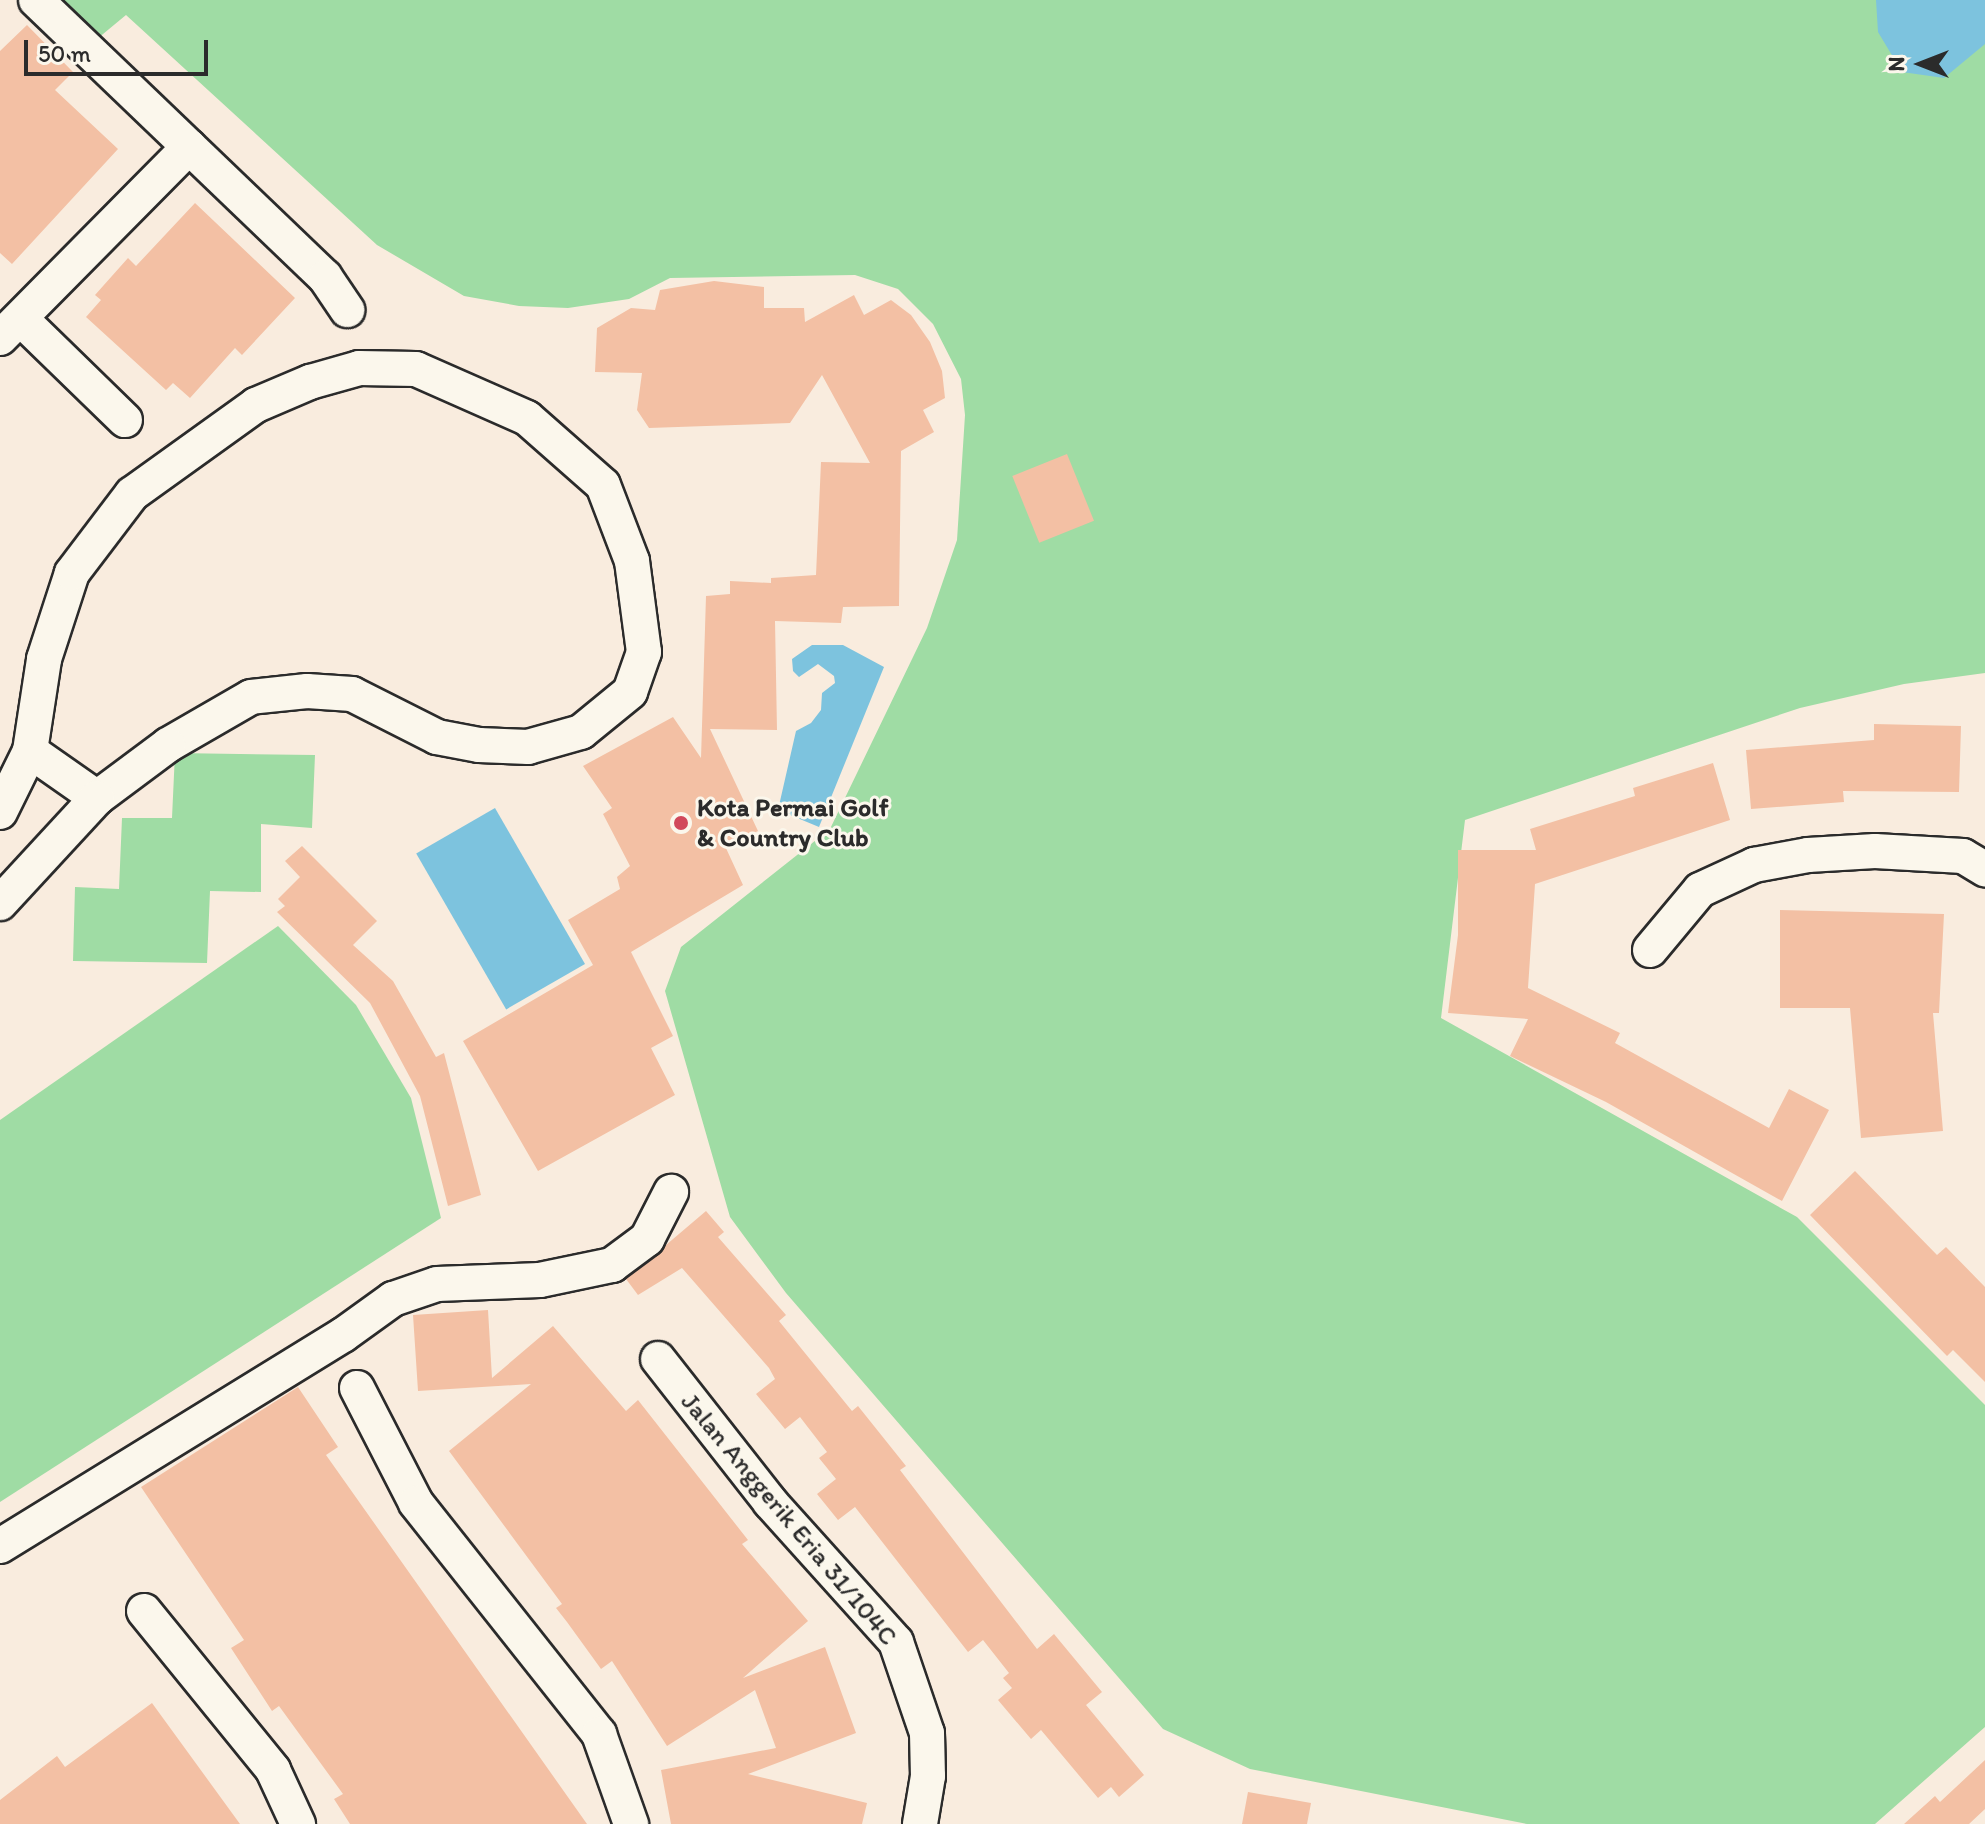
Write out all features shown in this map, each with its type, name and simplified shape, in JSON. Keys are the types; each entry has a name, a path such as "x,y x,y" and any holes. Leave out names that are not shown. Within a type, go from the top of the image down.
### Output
{"street":[{"path":"36,0 325,277 347,310"},
{"path":"125,420 10,329 189,147"},
{"path":"0,812 30,751 44,659 72,573 132,494 202,439 256,405 359,368 416,369 527,418 603,485 632,561 644,652 630,692 581,732 528,747 495,747 437,737 352,694 307,691 251,697 168,745 97,798 0,903"},
{"path":"30,751 97,798"},
{"path":"1650,950 1700,890 1754,865 1808,855 1875,851 1963,856 1985,869"},
{"path":"0,1546 343,1335 393,1299 437,1284 540,1280 612,1265 647,1239 671,1192"},
{"name":"Jalan Anggerik Eria 31/104C","path":"658,1359 770,1502 896,1642 927,1733 928,1776 920,1824"},
{"path":"357,1388 416,1503 599,1734 631,1824"},
{"path":"144,1611 273,1770 298,1824"}],"green space":[{"path":"54,0 1985,0 1985,673 1904,684 1800,708 1465,820 1441,1018 1797,1217 1985,1405 1985,1727 1875,1824 1527,1824 1250,1769 1163,1729 786,1293 730,1217 665,991 681,947 830,829 927,628 957,540 965,415 961,379 933,324 898,289 855,275 670,278 629,299 568,308 519,306 464,296 377,245 126,15 97,39"},
{"path":"175,753 315,755 312,828 261,824 261,892 210,891 207,963 73,961 75,887 119,889 122,818 172,818"},
{"path":"278,926 356,1005 411,1098 441,1218 0,1502 0,1120"}],"water":[{"path":"1876,0 1985,0 1985,44 1944,78 1902,72 1878,32"},
{"path":"812,645 843,645 884,667 819,827 778,810 796,731 811,723 821,710 822,693 835,683 834,676 818,664 799,677 793,671 792,659"},
{"path":"495,808 585,964 506,1009 416,854"}],"building":[{"path":"27,25 73,72 55,90 118,149 12,264 0,253 0,51"},
{"path":"195,203 295,298 242,355 235,348 190,398 173,383 166,390 86,317 101,300 95,295 128,258 136,266"},
{"name":"Kota Permai Golf & Country Club","path":"714,281 764,287 764,308 804,308 805,322 854,295 864,315 891,300 911,315 930,342 942,371 945,398 923,410 934,432 901,451 899,606 843,607 841,623 775,621 777,730 710,729 758,831 725,846 743,885 631,952 673,1036 651,1048 675,1095 538,1171 463,1041 593,965 568,920 620,889 617,877 630,866 603,814 612,808 583,766 673,717 701,758 706,596 730,594 730,581 771,583 771,578 816,575 821,462 870,463 822,375 790,423 649,428 637,410 642,373 595,372 597,328 631,308 655,310 660,290"},
{"path":"1067,454 1094,521 1039,543 1012,476"},
{"path":"1874,724 1961,726 1959,792 1843,791 1844,802 1751,809 1746,750 1874,740"},
{"path":"1713,763 1730,820 1535,884 1528,988 1620,1033 1615,1043 1769,1128 1789,1089 1829,1110 1782,1201 1606,1102 1510,1056 1528,1019 1448,1013 1458,935 1458,850 1536,850 1530,829 1635,796 1633,788"},
{"path":"302,846 377,921 353,945 393,981 436,1057 444,1053 481,1195 448,1206 420,1096 370,1003 277,912 285,906 278,899 300,877 285,861"},
{"path":"1780,910 1944,914 1939,1013 1933,1013 1943,1131 1861,1138 1850,1008 1780,1008"},
{"path":"1855,1171 1937,1255 1946,1247 1985,1287 1985,1382 1953,1350 1947,1356 1810,1215"},
{"path":"706,1211 724,1232 718,1237 786,1315 779,1321 852,1411 858,1406 906,1466 900,1470 1037,1649 1054,1634 1102,1692 1086,1705 1144,1775 1119,1797 1111,1787 1098,1798 1041,1730 1031,1739 998,1700 1012,1688 1003,1678 1009,1673 983,1640 968,1652 855,1507 838,1520 817,1494 836,1479 819,1458 827,1452 800,1417 785,1429 756,1394 775,1379 769,1368 682,1268 638,1295 626,1279"},
{"path":"488,1310 492,1378 553,1326 626,1411 638,1400 748,1540 742,1544 808,1621 743,1678 825,1647 856,1733 748,1774 867,1803 862,1824 671,1824 661,1770 776,1748 755,1690 667,1746 612,1661 601,1669 556,1608 562,1604 449,1451 531,1384 418,1391 413,1315"},
{"path":"298,1387 338,1447 326,1455 587,1824 350,1824 334,1799 343,1794 279,1706 272,1711 231,1648 244,1640 141,1487"},
{"path":"152,1703 240,1824 0,1824 0,1800 57,1756 65,1767"},
{"path":"1985,1760 1985,1809 1969,1824 1904,1824 1935,1796 1940,1802"},
{"path":"1248,1792 1311,1803 1307,1824 1242,1824"}],"place":[{"name":"Kota Permai Golf & Country Club","path":"681,823"}]}
